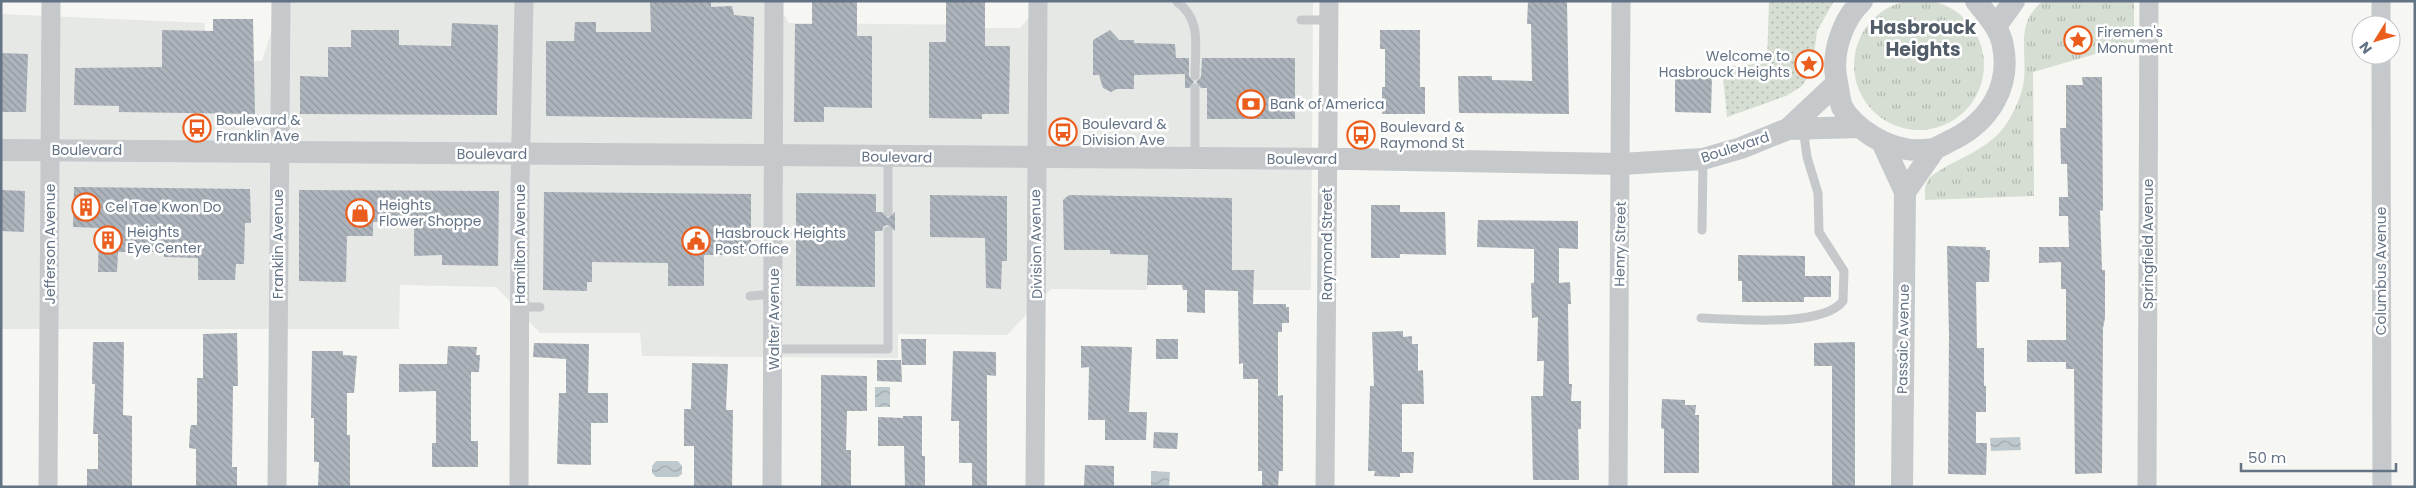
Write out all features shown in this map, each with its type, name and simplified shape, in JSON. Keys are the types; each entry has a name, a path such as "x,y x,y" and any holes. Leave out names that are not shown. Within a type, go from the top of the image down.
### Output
{"street":[{"name":"Jefferson Avenue","path":"48,487 51,1"},
{"name":"Franklin Avenue","path":"277,487 281,1"},
{"name":"Hamilton Avenue","path":"519,487 524,1"},
{"name":"Walter Avenue","path":"772,487 774,1"},
{"name":"Division Avenue","path":"1036,487 1038,1"},
{"name":"Raymond Street","path":"1325,487 1329,1"},
{"name":"Henry Street","path":"1618,487 1621,1"},
{"path":"1862,1 1854,9 1835,53 1837,83 1843,107 1859,127 1882,142 1902,148 1935,148 1963,134 1985,117 1994,106 2003,79 2003,45 1996,26 1976,1"},
{"path":"1996,26 2014,1"},
{"name":"Springfield Avenue","path":"2147,487 2148,1"},
{"path":"2381,1 2381,15"},
{"name":"Columbus Avenue","path":"2381,65 2382,487"},
{"name":"Boulevard","path":"1795,128 1817,100 1837,83"},
{"name":"Boulevard","path":"1,150 774,154 888,157 1195,158 1620,164 1703,159 1742,148 1795,128 1859,127"},
{"name":"Passaic Avenue","path":"1882,142 1905,192 1902,487"},
{"path":"1905,192 1935,148"}],"lane":[{"path":"1176,2 1186,8 1195,26 1195,76"},
{"path":"1300,20 1329,20"},
{"path":"1195,88 1195,158"},
{"path":"1701,318 1794,319 1836,308 1844,297 1844,270 1818,232 1818,193 1807,157 1795,128"},
{"path":"888,157 888,212"},
{"path":"1702,230 1703,159"},
{"path":"774,349 888,349 888,231"},
{"path":"750,296 774,294"},
{"path":"520,307 540,308"}],"shaded area":[{"path":"281,1 776,1 789,23 984,25 984,28 1020,28 1043,1 1313,1 1311,290 1183,290 1182,285 1148,285 1147,290 1051,289 1007,335 898,334 898,358 642,356 640,333 540,333 496,287 400,285 399,329 1,329 1,14 205,23 204,61 262,61"}],"green space":[{"path":"1919,0 1932,1 1944,5 1965,19 1979,40 1983,52 1983,78 1979,90 1965,111 1944,125 1932,129 1919,130 1906,129 1894,125 1873,111 1859,90 1855,78 1854,65 1855,52 1859,40 1873,19 1894,5 1906,1"},
{"path":"1769,1 1834,1 1817,31 1812,71 1802,86 1786,96 1727,117 1722,67 1767,63"},
{"path":"2043,1 2134,1 2134,43 2033,72 2034,196 1925,200 1925,187 1929,178 1988,143 2008,121 2017,104 2023,86 2025,27 2034,9"}],"water":[{"path":"875,387 890,387 890,407 875,407"},
{"path":"2020,437 2021,450 1991,451 1990,438"},
{"path":"656,461 678,461 682,466 682,474 678,477 656,477 652,473 652,466"},
{"path":"1151,471 1170,472 1169,487 1151,487"}],"building":[{"path":"650,1 711,2 711,7 732,6 734,15 754,17 752,119 546,116 546,41 574,41 575,22 596,22 596,32 651,32"},
{"path":"812,1 857,1 857,36 872,36 872,108 824,107 824,122 794,122 795,24 812,24"},
{"path":"946,1 985,1 985,46 1010,46 1009,114 982,114 982,119 929,118 929,42 946,42"},
{"path":"1528,1 1567,1 1569,114 1459,113 1458,76 1492,76 1492,80 1532,81 1531,24 1527,24"},
{"path":"213,19 253,19 255,114 119,112 119,106 74,105 75,68 162,67 162,30 213,31"},
{"path":"452,23 498,25 497,115 300,114 300,76 328,77 328,47 351,47 351,30 399,30 399,45 451,46"},
{"path":"1110,30 1119,40 1134,40 1134,43 1175,44 1176,58 1189,58 1189,76 1194,82 1189,88 1185,88 1185,74 1134,75 1134,89 1117,89 1111,92 1103,88 1099,75 1093,75 1093,40"},
{"path":"1380,30 1420,30 1420,87 1425,87 1425,114 1382,114 1382,87 1385,87 1385,49 1380,49"},
{"path":"1,53 28,54 26,112 1,112"},
{"name":"Bank of America","path":"1202,58 1295,58 1295,119 1207,119 1207,88 1201,88 1196,82 1201,77"},
{"path":"1675,76 1712,77 1711,113 1675,112"},
{"path":"2082,77 2102,77 2103,211 2100,210 2102,270 2105,270 2105,318 2103,328 2102,473 2075,474 2074,369 2066,369 2066,362 2027,362 2027,340 2066,340 2066,289 2061,289 2061,262 2039,263 2039,247 2069,247 2068,216 2059,216 2059,197 2068,197 2067,164 2061,164 2060,128 2066,128 2066,85 2083,85"},
{"path":"74,187 250,189 251,223 245,223 244,264 236,264 235,280 198,280 198,258 164,257 164,252 118,252 117,272 98,272 99,228 73,227"},
{"path":"1,190 25,191 24,232 1,231"},
{"path":"299,190 499,191 498,266 442,265 442,255 414,256 414,222 373,222 373,236 347,236 346,282 299,281"},
{"path":"544,192 751,194 751,251 724,251 724,255 704,255 704,286 668,286 668,263 592,262 592,282 587,282 587,291 543,290"},
{"path":"796,193 876,194 876,212 882,212 888,218 895,212 895,231 888,225 884,226 882,231 875,231 875,287 796,286"},
{"path":"930,195 1007,196 1007,261 1002,261 1001,289 986,288 985,238 930,237"},
{"path":"1069,195 1232,198 1232,270 1254,270 1253,304 1286,304 1286,307 1289,307 1289,323 1282,323 1282,332 1278,332 1278,396 1283,395 1283,471 1279,471 1278,487 1262,487 1262,471 1258,471 1258,379 1243,379 1243,363 1239,364 1238,291 1205,290 1205,313 1187,312 1187,290 1183,290 1182,285 1147,285 1148,255 1110,254 1110,250 1064,250 1063,200"},
{"path":"1371,205 1400,205 1400,212 1445,212 1446,255 1400,254 1400,258 1371,258"},
{"path":"1478,220 1578,221 1578,249 1559,248 1559,283 1570,282 1571,304 1568,304 1569,384 1572,384 1571,401 1581,401 1581,429 1578,429 1579,480 1533,480 1531,396 1543,396 1544,361 1537,361 1538,317 1532,318 1531,283 1534,283 1534,249 1477,247"},
{"path":"1947,246 1986,247 1986,250 1990,250 1989,282 1976,282 1977,348 1984,348 1986,412 1976,412 1976,443 1987,443 1986,475 1948,474 1949,335"},
{"path":"1738,255 1805,256 1805,276 1831,276 1831,297 1804,297 1804,302 1742,302 1742,281 1738,281"},
{"path":"1403,331 1403,337 1412,336 1412,344 1418,344 1418,371 1423,370 1424,404 1402,404 1402,452 1414,452 1413,473 1400,473 1400,477 1374,476 1375,471 1368,471 1370,386 1374,386 1372,332"},
{"path":"237,333 238,386 233,386 232,467 237,467 237,487 196,487 196,449 189,448 191,425 197,425 197,378 203,378 203,334"},
{"path":"901,339 926,339 926,365 902,365"},
{"path":"1156,339 1178,339 1178,359 1156,359"},
{"path":"93,342 124,342 123,415 132,416 132,487 87,487 87,469 98,469 98,434 93,434 95,384 92,384"},
{"path":"1855,342 1855,487 1832,487 1832,366 1814,366 1814,343"},
{"path":"534,343 589,344 588,393 608,393 608,423 591,423 591,465 557,464 559,393 566,393 566,359 533,357"},
{"path":"448,346 477,347 476,355 480,355 479,372 471,372 471,441 478,441 478,467 432,467 432,443 436,443 436,391 399,392 399,364 447,364"},
{"path":"1081,346 1132,347 1129,412 1147,412 1146,440 1105,440 1105,420 1088,420 1089,367 1081,368"},
{"path":"312,351 343,351 343,355 357,356 354,393 347,393 347,435 350,435 350,487 318,487 319,462 314,462 314,418 311,418"},
{"path":"953,351 996,352 996,376 987,375 987,487 972,487 972,463 959,463 959,421 951,421"},
{"path":"877,360 901,360 902,382 877,381"},
{"path":"692,363 728,364 726,410 733,410 732,487 694,487 694,446 684,446 684,409 691,409"},
{"path":"821,375 867,376 867,411 847,411 846,450 851,450 851,486 821,486"},
{"path":"1662,399 1685,400 1685,405 1696,405 1695,415 1699,415 1699,473 1664,473 1664,429 1661,428"},
{"path":"903,416 922,416 922,456 925,456 925,487 905,487 904,446 878,446 878,417 903,418"},
{"path":"1154,432 1178,433 1177,449 1153,448"},
{"path":"1085,465 1114,466 1114,487 1084,487"}],"place":[{"name":"Firemen's Monument","path":"2078,40"},
{"name":"Welcome to Hasbrouck Heights","path":"1809,64"},
{"name":"Bank of America","path":"1251,104"},
{"name":"Boulevard & Franklin Ave","path":"197,128"},
{"name":"Boulevard & Division Ave","path":"1063,132"},
{"name":"Boulevard & Raymond St","path":"1361,135"},
{"name":"Cel Tae Kwon Do","path":"86,207"},
{"name":"Heights Flower Shoppe","path":"360,213"},
{"name":"Heights Eye Center","path":"108,240"},
{"name":"Hasbrouck Heights Post Office","path":"696,241"}],"district":[{"name":"Hasbrouck Heights","path":"1923,38"}]}
